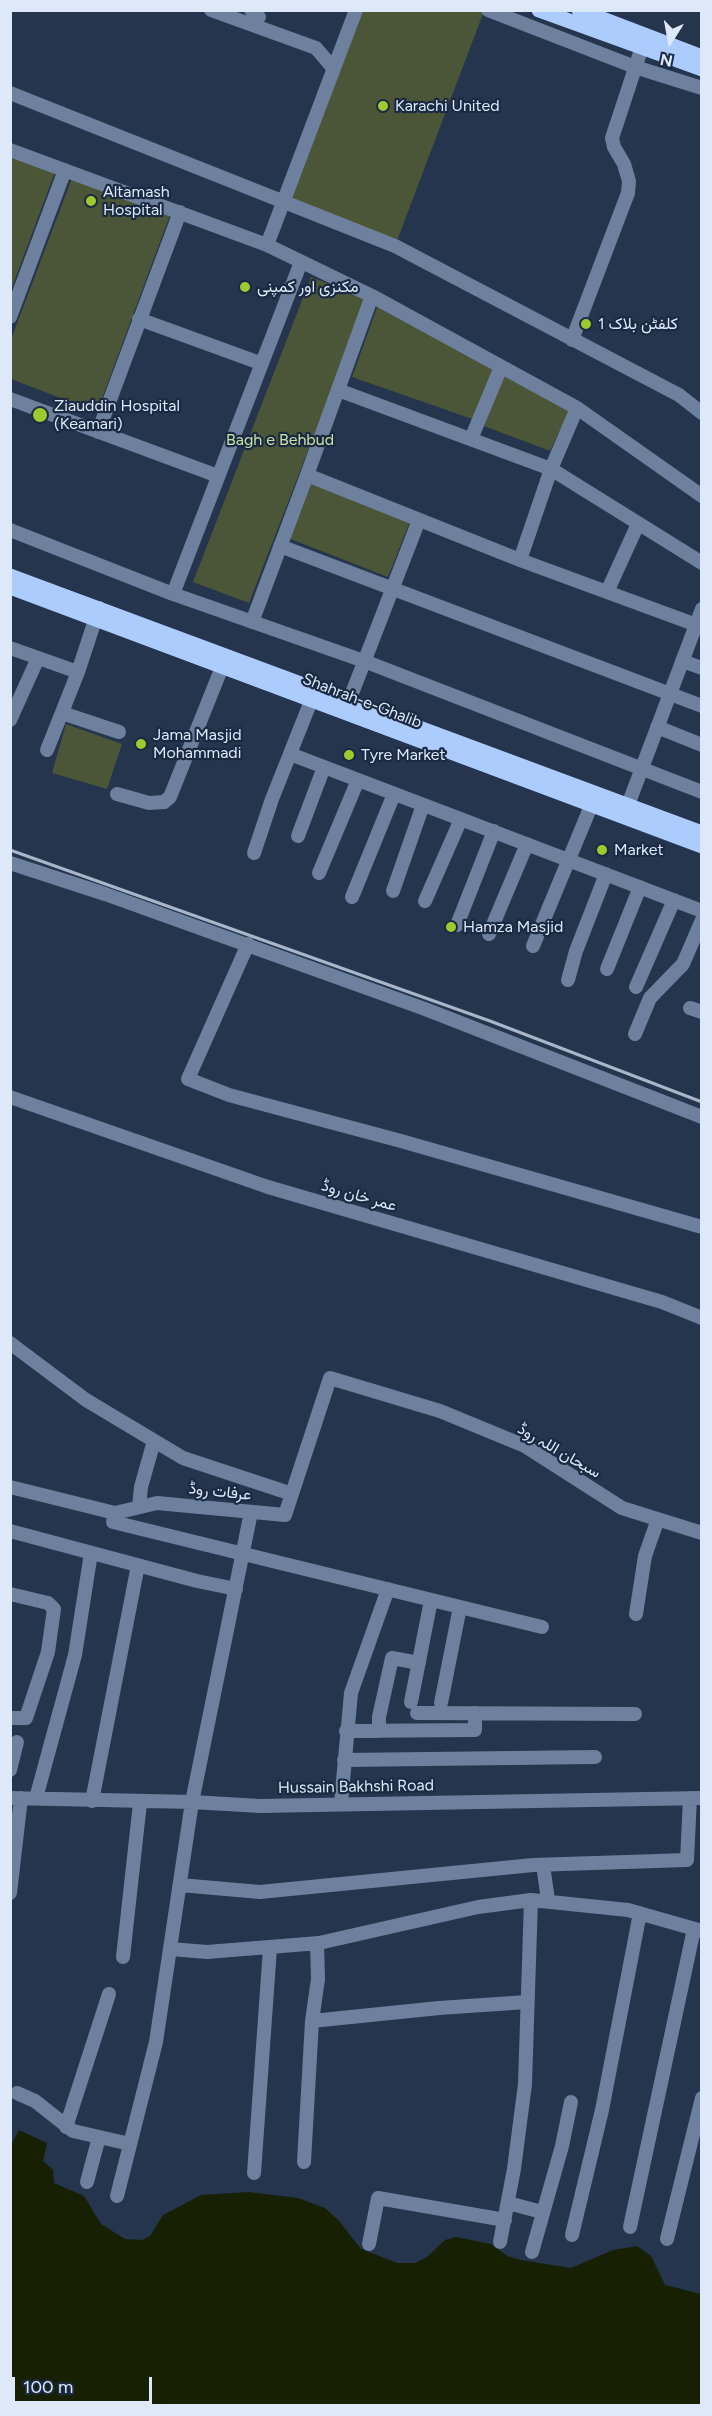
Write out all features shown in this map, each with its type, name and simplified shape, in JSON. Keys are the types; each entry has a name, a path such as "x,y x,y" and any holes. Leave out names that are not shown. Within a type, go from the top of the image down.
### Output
{"main road":[{"path":"539,10 702,69"},
{"path":"579,10 702,57"},
{"name":"Shahrah-e-Ghalib","path":"10,576 222,667 702,846"},
{"name":"Shahrah-e-Ghalib","path":"10,587 97,613 349,701 702,833"}],"street":[{"path":"211,10 232,14 316,48 333,68"},
{"path":"267,245 356,10"},
{"path":"488,10 635,67 702,88"},
{"path":"572,340 628,193 629,181 612,138 642,47"},
{"path":"10,93 395,246 679,395 702,413"},
{"path":"10,150 267,245 372,296 577,408 702,496"},
{"path":"10,317 65,170"},
{"path":"98,432 180,212"},
{"path":"173,594 260,363 301,262"},
{"path":"252,622 372,296"},
{"path":"139,319 260,363"},
{"path":"471,439 501,366"},
{"path":"338,390 551,469 702,563"},
{"path":"10,399 218,476"},
{"path":"520,560 551,469 577,408"},
{"path":"307,475 520,560 699,626"},
{"path":"349,701 419,520"},
{"path":"608,592 638,524"},
{"path":"10,530 173,594 364,661 702,792"},
{"path":"280,546 702,706"},
{"path":"628,805 682,661 699,626 702,609"},
{"path":"47,750 78,672 97,613"},
{"path":"10,648 78,672"},
{"path":"10,720 38,658"},
{"path":"682,661 702,668"},
{"path":"117,794 149,803 164,802 170,797 222,667"},
{"path":"254,853 311,701"},
{"path":"62,713 119,732"},
{"path":"657,727 702,745"},
{"path":"290,754 702,911"},
{"path":"298,836 324,767"},
{"path":"319,873 358,780"},
{"path":"352,897 394,794"},
{"path":"393,891 423,805"},
{"path":"533,946 591,806"},
{"path":"425,901 461,819"},
{"path":"457,925 494,831"},
{"path":"489,934 527,844"},
{"path":"10,863 248,944 425,1009 702,1117"},
{"path":"568,980 576,951 606,874"},
{"path":"607,969 640,887"},
{"path":"636,987 674,900"},
{"path":"636,1034 650,998 682,963 702,920"},
{"path":"248,944 188,1078 229,1095 401,1141 702,1227"},
{"name":"عمر خان روڈ","path":"10,1097 273,1189 652,1299 702,1318"},
{"path":"10,1343 86,1400 183,1458 292,1494"},
{"name":"عرفات روڈ","path":"10,1487 115,1513 158,1503 285,1515 330,1377"},
{"name":"سبحان اللہ روڈ","path":"330,1377 440,1412 525,1446 622,1508 702,1533"},
{"path":"139,1507 154,1441"},
{"path":"117,2196 156,2042 192,1802 251,1512"},
{"path":"115,1513 113,1522 542,1627"},
{"path":"636,1614 645,1556 658,1519"},
{"path":"10,1532 236,1589"},
{"path":"36,1798 75,1655 91,1553"},
{"path":"92,1801 138,1565"},
{"path":"341,1803 351,1693 388,1589"},
{"path":"10,1594 48,1603 54,1609 48,1652 26,1718 10,1718"},
{"path":"431,1600 419,1663 414,1707 476,1713 635,1714"},
{"path":"441,1703 460,1607"},
{"path":"379,1731 379,1717 392,1658 419,1663"},
{"path":"346,1731 475,1730 476,1713"},
{"path":"10,1770 17,1742"},
{"path":"344,1760 596,1757"},
{"path":"10,1893 16,1798"},
{"name":"Hussain Bakhshi Road","path":"16,1798 260,1806 696,1798"},
{"path":"180,1885 260,1892 543,1865 687,1860 694,1858 696,1798"},
{"path":"123,1957 140,1803"},
{"path":"543,1865 549,1900"},
{"path":"171,1949 207,1952 316,1943 378,1932 478,1907 531,1900 549,1900 640,1913 698,1930 630,2227"},
{"path":"500,2242 508,2203 525,2084 531,1900"},
{"path":"572,2235 603,2110 640,1913"},
{"path":"304,2162 312,2021 318,1979 316,1943"},
{"path":"254,2173 270,1948"},
{"path":"66,2127 109,1994"},
{"path":"312,2021 439,2008 528,2002"},
{"path":"16,2093 34,2101 73,2131 130,2144"},
{"path":"667,2239 702,2098"},
{"path":"532,2252 562,2146 571,2102"},
{"path":"87,2182 99,2137"},
{"path":"369,2244 378,2198 505,2220"},
{"path":"508,2203 542,2212"}],"green space":[{"name":"Karachi United","path":"356,11 484,11 395,246 282,202"},
{"path":"11,155 55,172 11,290"},
{"path":"72,178 170,215 97,412 11,379 10,342"},
{"name":"Bagh e Behbud","path":"311,277 367,298 249,603 193,582"},
{"path":"378,305 497,367 475,420 352,377"},
{"path":"506,367 573,403 550,451 484,426"},
{"path":"311,481 411,519 388,577 288,538"},
{"path":"66,724 122,744 107,789 52,773"}],"shaded area":[{"path":"19,2130 47,2143 43,2161 53,2170 54,2183 84,2196 101,2224 125,2239 142,2240 150,2236 163,2215 201,2195 248,2192 298,2198 325,2208 339,2221 361,2249 397,2263 415,2263 427,2257 445,2240 456,2237 491,2244 507,2256 521,2260 571,2268 613,2250 637,2246 651,2256 665,2285 701,2294 701,2405 11,2405 10,2147"}],"railway":[{"path":"10,850 490,1021 702,1102"}],"place":[{"name":"Karachi United","path":"383,106"},
{"name":"Altamash Hospital","path":"91,201"},
{"name":"مکنزی اور کمپنی","path":"245,287"},
{"name":"کلفٹن بلاک 1","path":"586,324"},
{"name":"Ziauddin Hospital (Keamari)","path":"40,415"},
{"name":"Jama Masjid Mohammadi","path":"141,744"},
{"name":"Tyre Market","path":"349,755"},
{"name":"Market","path":"602,850"},
{"name":"Hamza Masjid","path":"451,927"}]}
